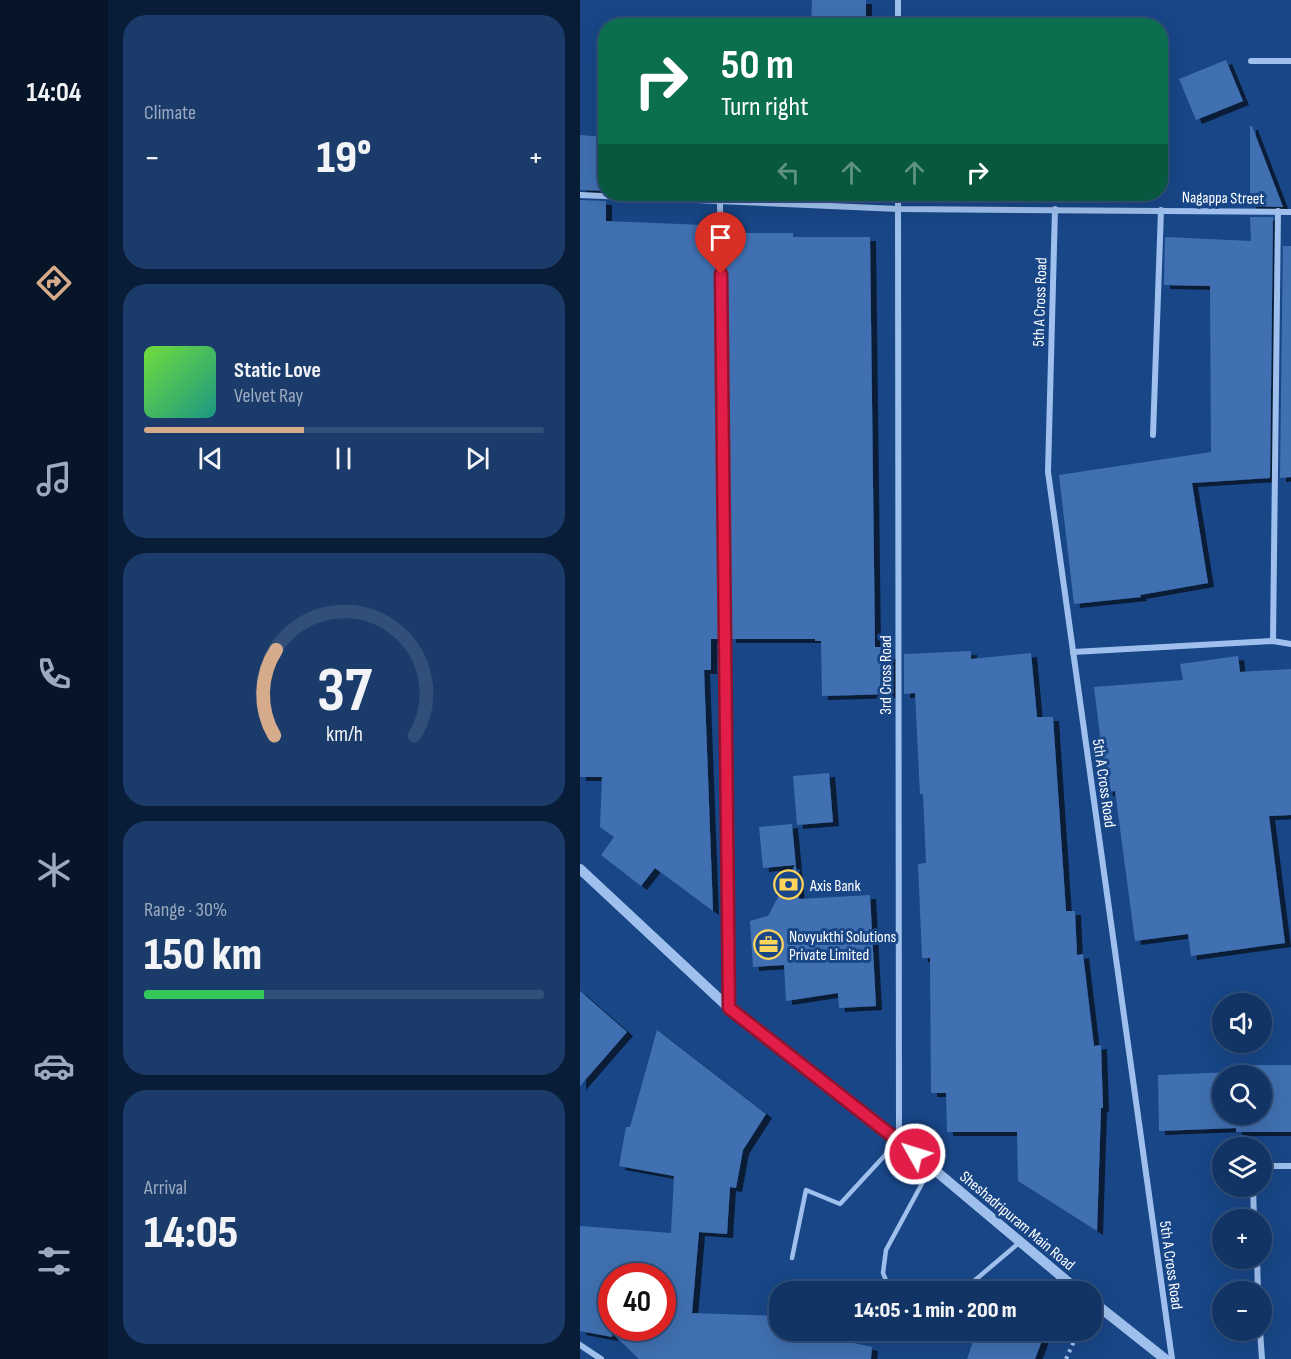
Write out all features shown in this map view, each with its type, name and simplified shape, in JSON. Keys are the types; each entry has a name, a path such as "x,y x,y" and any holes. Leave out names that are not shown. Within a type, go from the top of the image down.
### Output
{"street":[{"path":"898,0 898,18"},
{"path":"1251,60 1291,61"},
{"name":"Nagappa Street","path":"580,195 598,196"},
{"name":"Nagappa Street","path":"685,201 898,209 1291,212"},
{"name":"3rd Cross Road","path":"898,201 899,1140"},
{"path":"720,203 729,1008"},
{"name":"5th A Cross Road","path":"1055,209 1048,472 1172,1359"},
{"path":"1153,435 1161,210"},
{"path":"1273,641 1278,211"},
{"path":"1073,652 1273,641 1291,644"},
{"name":"Sheshadripuram Main Road","path":"580,869 729,1008 899,1140 1067,1281"},
{"path":"1272,1166 1291,1166"},
{"path":"1102,1309 1165,1359"},
{"path":"1261,1341 1262,1359"},
{"path":"580,1345 601,1359"}],"lane":[{"path":"792,1258 806,1190 840,1204 899,1140"},
{"path":"886,1281 883,1273 886,1250 931,1167"},
{"path":"974,1281 1020,1242"}],"path":[{"path":"1066,1359 1074,1341"}],"building":[{"path":"812,0 866,0 866,18 811,18"},
{"path":"1226,60 1243,101 1196,120 1179,79"},
{"path":"1250,126 1252,126 1283,207 1250,206"},
{"path":"580,135 598,136 598,191 580,190"},
{"path":"580,200 606,201 606,221 704,225 704,233 715,233 720,639 711,639 711,670 704,670 713,911 655,868 641,886 601,855 614,837 600,827 602,777 580,777"},
{"path":"1250,217 1273,217 1270,478 1192,483 1208,583 1140,595 1141,597 1074,604 1059,475 1211,452 1210,286 1164,285 1165,237 1251,241"},
{"path":"726,233 793,233 793,237 870,237 875,647 881,647 881,655 893,655 893,694 822,696 821,641 815,641 815,639 730,639"},
{"path":"1283,234 1283,246 1291,246 1291,477 1280,478"},
{"path":"971,651 971,659 1031,653 1037,717 1053,717 1066,911 1075,911 1077,955 1083,954 1094,1046 1101,1045 1103,1108 1101,1108 1097,1231 1018,1181 1017,1132 947,1132 946,1093 931,1093 930,958 922,958 918,864 926,863 923,794 920,794 915,693 904,694 904,654"},
{"path":"1238,656 1240,672 1291,669 1291,815 1269,816 1285,943 1191,956 1188,934 1135,941 1115,791 1107,792 1094,687 1183,680 1180,664"},
{"path":"829,773 833,822 797,825 793,776"},
{"path":"792,824 799,899 870,895 876,1006 839,1008 838,993 786,1001 784,965 753,967 750,921 768,916 795,865 763,868 759,827"},
{"path":"580,991 627,1032 580,1086"},
{"path":"657,1030 766,1114 743,1150 736,1188 730,1187 727,1234 699,1232 692,1313 769,1316 769,1341 844,1341 872,1347 871,1359 639,1359 620,1341 676,1341 676,1263 598,1263 598,1334 580,1331 580,1226 671,1233 674,1176 619,1166 626,1127 630,1127"},
{"path":"1272,1065 1291,1065 1291,1132 1236,1132 1236,1128 1159,1131 1158,1075 1212,1073 1212,1125 1272,1125"},
{"path":"973,1341 1042,1341 1035,1359 967,1359"}],"place":[{"name":"Axis Bank","path":"789,885"},
{"name":"Novyukthi Solutions Private Limited","path":"768,945"}],"route":[{"path":"721,274 729,1008 915,1154"}]}
